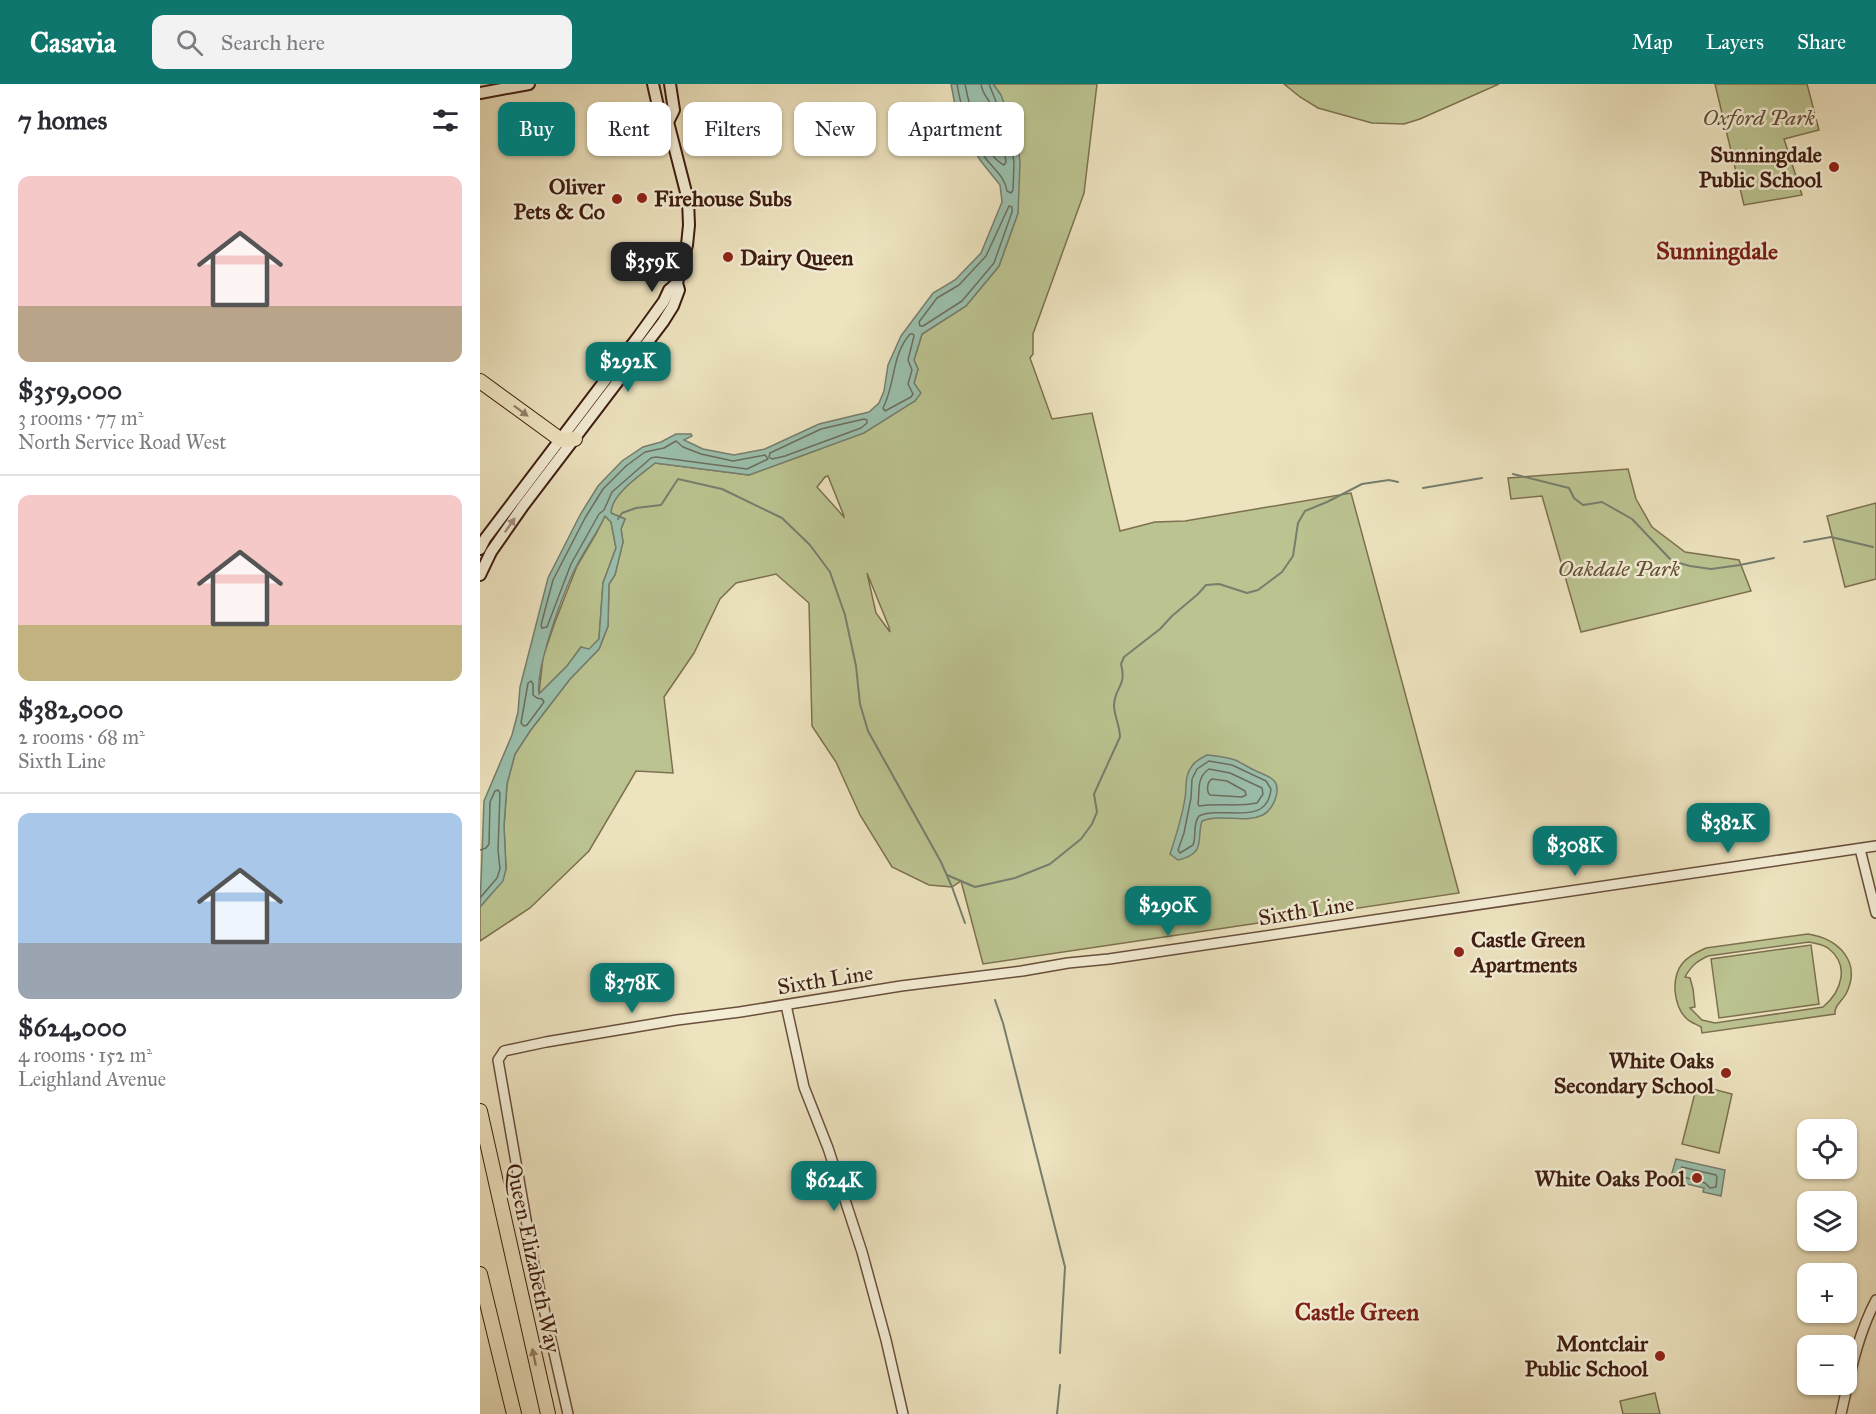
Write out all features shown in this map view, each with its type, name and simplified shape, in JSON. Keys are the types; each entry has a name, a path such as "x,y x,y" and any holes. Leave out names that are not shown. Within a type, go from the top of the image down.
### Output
{"highway":[{"path":"480,381 561,441 575,439"},
{"name":"Queen Elizabeth Way","path":"480,1111 548,1414"},
{"path":"480,1274 514,1414"}],"main road":[{"path":"480,93 529,84"},
{"path":"646,84 653,88"},
{"path":"670,84 674,110 671,116"},
{"path":"480,575 490,552 523,506 648,343 673,306 679,290 677,283 687,245 689,225 687,200 671,134"},
{"path":"480,549 485,539 653,316 669,290 677,283"}],"street":[{"name":"Sixth Line","path":"568,1414 534,1266 498,1060 504,1051 678,1020 901,986 1109,959 1876,846"},
{"path":"1860,849 1876,913"},
{"path":"786,1005 804,1087 828,1148 862,1252 903,1414"},
{"path":"1841,1414 1854,1354 1867,1317 1876,1300"}],"green space":[{"path":"993,84 1097,84 1084,193 1033,334 1033,354 1030,358 1052,419 1092,413 1120,531 1155,522 1185,521 1351,493 1459,893 983,964 961,881 952,887 929,885 892,867 860,815 836,762 812,726 809,603 776,574 736,583 720,599 694,653 664,697 673,773 636,771 589,851 530,908 480,941 480,907 506,869 504,826 507,784 515,754 570,679 599,649 608,626 609,584 615,575 623,542 621,529 625,519 611,513 616,499 628,485 655,463 749,475 820,449 915,401 914,383 918,369 914,360 922,334 966,306 999,266 1018,213 1010,156 1024,156 1024,102 1002,102 1001,95","holes":["828,476 844,516 817,487 825,477","867,573 890,632 876,613"]},
{"path":"1284,84 1499,84 1404,124 1372,123 1318,108"},
{"name":"Oxford Park","path":"1715,84 1807,84 1819,130 1784,139 1802,195 1744,205"},
{"name":"Oakdale Park","path":"1628,469 1636,499 1652,527 1685,552 1739,560 1751,591 1581,632 1542,496 1511,499 1508,478"},
{"path":"1876,503 1876,579 1845,587 1827,516"},
{"path":"605,516 611,522 616,548 603,583 599,639 589,650 581,647 567,666 539,694 543,657 555,622 577,566"},
{"path":"1808,934 1829,941 1845,954 1851,972 1850,982 1835,1014 1702,1033 1701,1027 1688,1020 1681,1011 1676,998 1675,982 1682,963 1706,948","holes":["1809,942 1828,948 1835,955 1841,970 1839,986 1830,1001 1823,1007 1715,1023 1702,1020 1690,1008 1695,1007 1693,989 1690,978 1685,977 1692,967 1704,958"]},
{"path":"1811,945 1819,1004 1719,1018 1711,959"},
{"path":"1697,1085 1732,1094 1719,1153 1682,1144"},
{"path":"1655,1393 1660,1414 1623,1414 1620,1401"}],"water":[{"path":"951,84 993,84 1004,102 954,102"},
{"path":"978,156 1019,156 1018,213 999,266 966,306 922,334 914,360 918,369 914,383 921,393 915,401 864,433 749,475 655,463 635,479 616,499 611,513 625,519 621,529 623,542 615,575 609,584 608,626 599,649 570,679 515,754 507,784 504,826 506,869 503,881 480,907 484,801 512,735 518,712 520,687 548,578 580,515 598,486 622,461 643,447 661,442 676,434 691,434 692,436 684,440 703,449 734,455 765,449 819,424 869,412 879,403 884,391 888,365 901,336 933,293 955,280 981,253 1002,202 1000,185","holes":["605,516 611,522 616,548 603,583 599,639 589,649 581,647 567,666 539,694 541,666 565,592 577,565"]},
{"path":"1207,755 1235,760 1269,777 1277,786 1276,797 1267,812 1256,818 1217,818 1202,821 1197,850 1178,860 1170,854 1182,813 1189,770 1200,758"},
{"name":"White Oaks Pool","path":"1676,1159 1725,1170 1721,1196 1703,1192 1704,1188 1670,1180"}],"waterway":[{"path":"1513,474 1569,488 1574,498 1583,505 1602,502 1632,519 1672,561 1711,569 1774,558"},
{"path":"1423,488 1482,478"},
{"path":"618,519 622,513 636,508 661,505 678,479 722,489 782,518 810,545 830,572 845,615 856,666 860,704 868,731 941,862 965,923"},
{"path":"947,875 975,887 1015,878 1050,864 1081,839 1092,824 1097,812 1094,794 1120,737 1114,705 1122,682 1121,664 1124,657 1160,629 1206,585 1219,584 1247,593 1258,590 1282,572 1293,556 1298,523 1305,511 1362,484 1389,480 1398,482"},
{"path":"1804,542 1831,537 1873,547"},
{"path":"995,1000 1003,1023 1065,1267 1060,1353"},
{"path":"1057,1414 1060,1385"}],"place":[{"name":"Sunningdale Public School","path":"1834,167"},
{"name":"Firehouse Subs","path":"642,198"},
{"name":"Oliver Pets & Co","path":"617,199"},
{"name":"Dairy Queen","path":"728,257"},
{"name":"Castle Green Apartments","path":"1459,952"},
{"name":"White Oaks Secondary School","path":"1726,1073"},
{"name":"White Oaks Pool","path":"1697,1178"},
{"name":"Montclair Public School","path":"1660,1356"}],"district":[{"name":"Sunningdale","path":"1717,251"},
{"name":"Castle Green","path":"1357,1312"}]}
